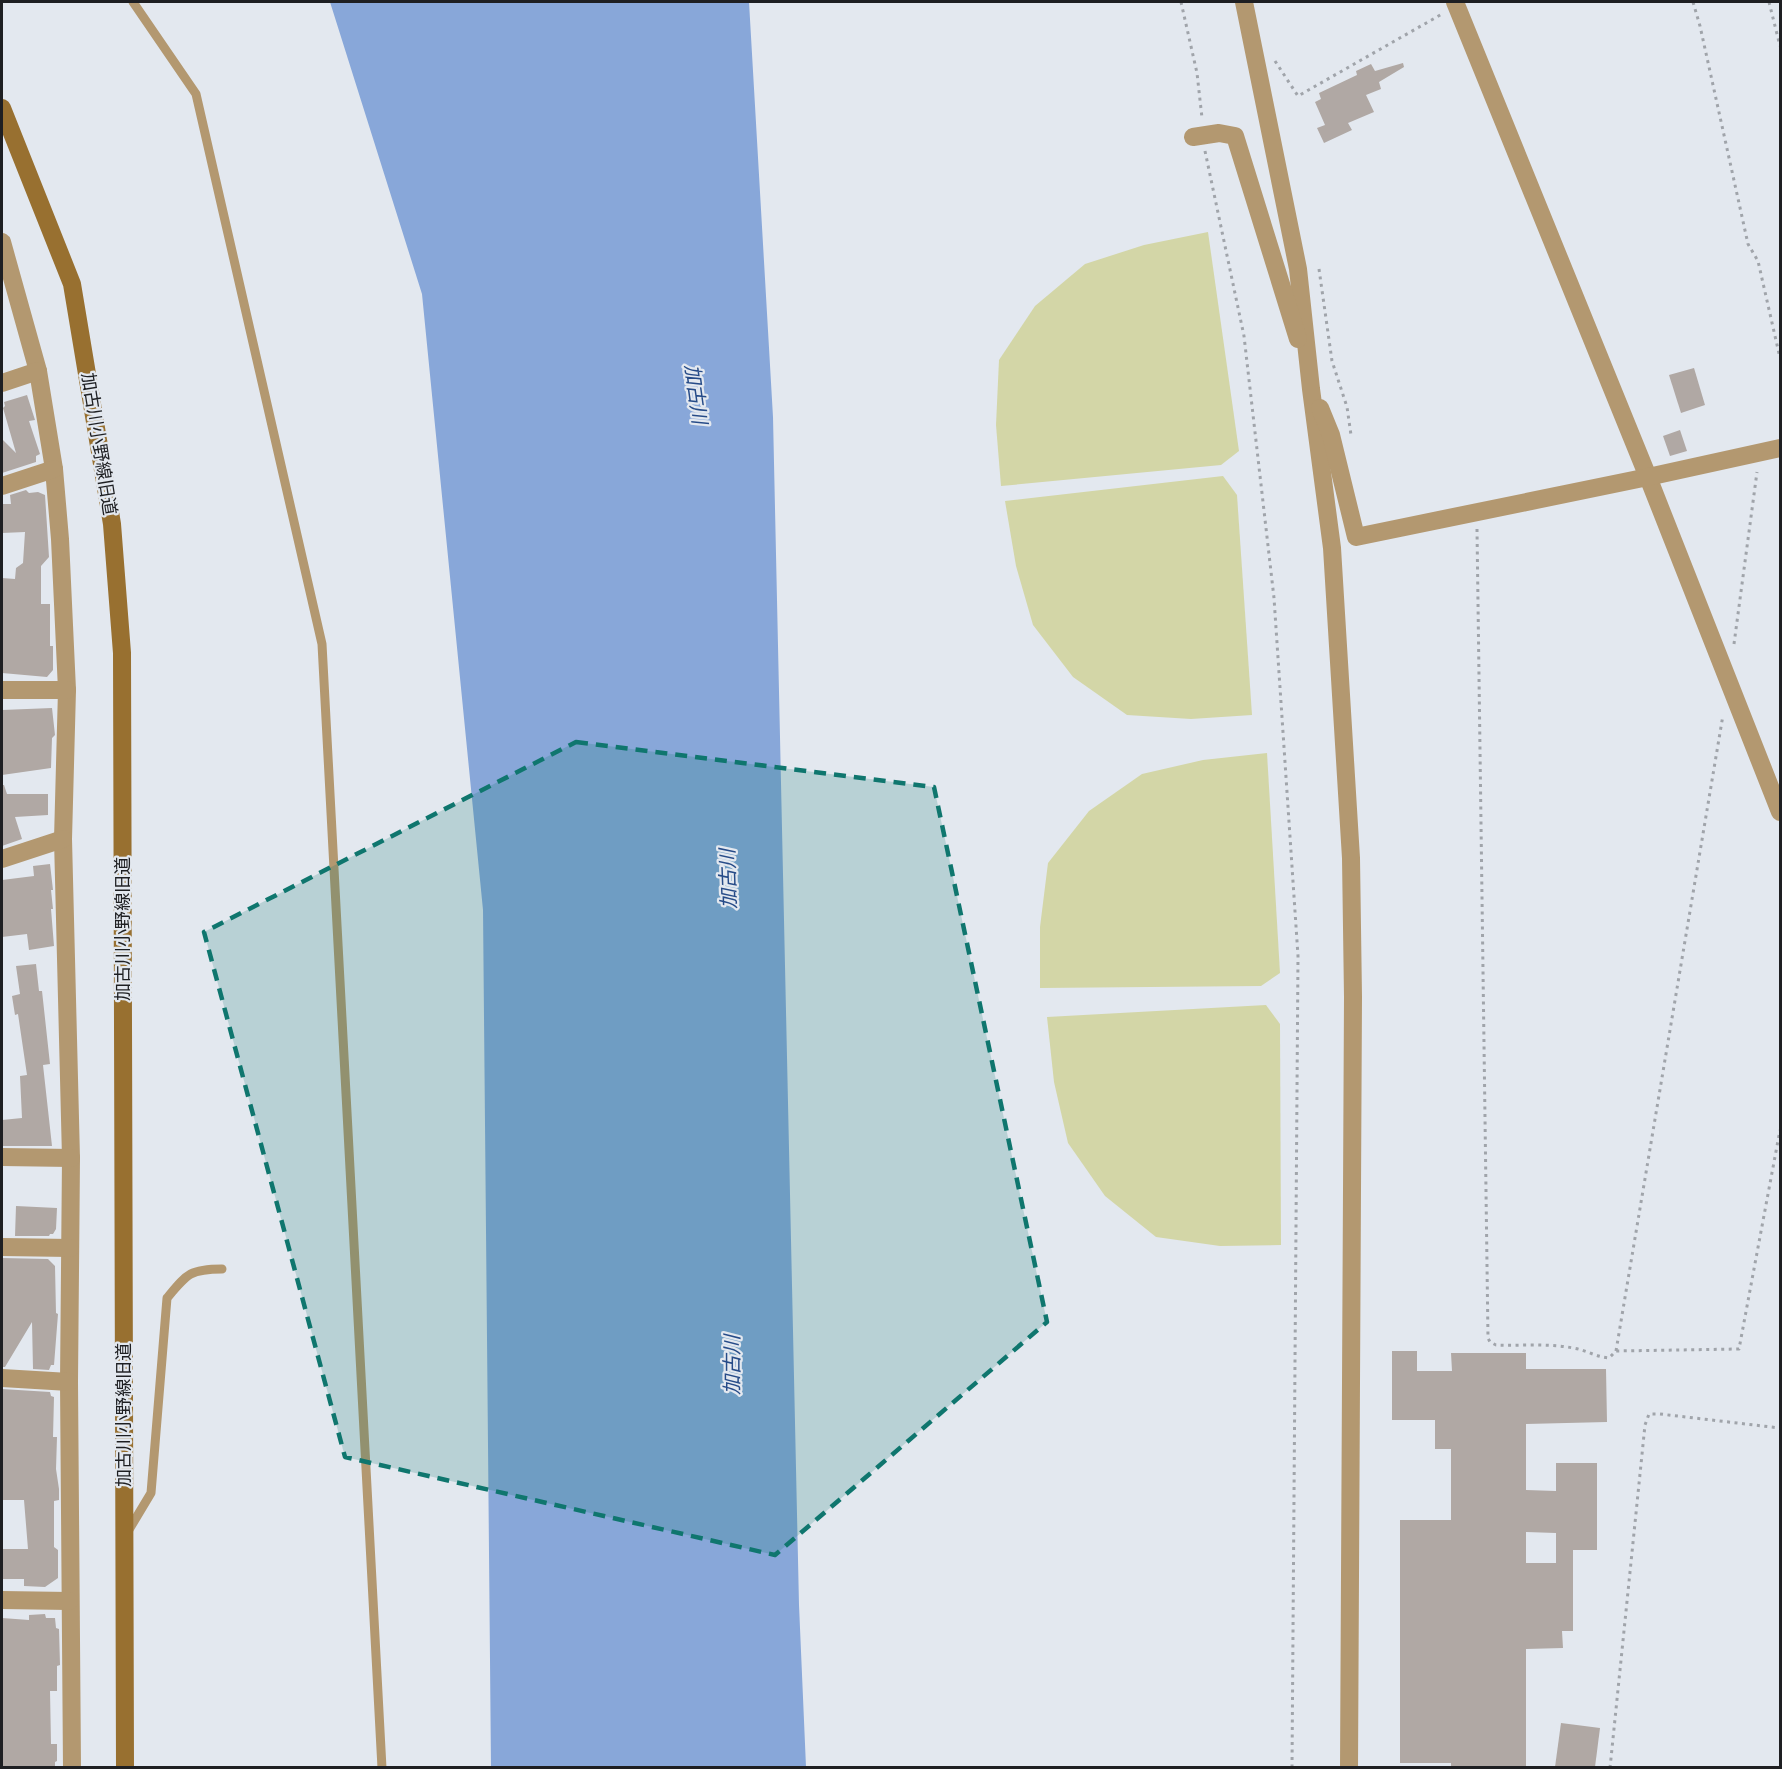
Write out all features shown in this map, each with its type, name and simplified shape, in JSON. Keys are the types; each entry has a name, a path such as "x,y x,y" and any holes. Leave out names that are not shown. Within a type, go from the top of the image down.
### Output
{"street":[{"path":"1244,2 1298,270 1332,548 1352,858 1349,1767"},
{"path":"1456,3 1648,477 1780,812"},
{"name":"加古川小野線旧道","path":"2,108 72,284 112,524 122,652 125,1767"},
{"path":"1198,136 1220,133 1235,136 1297,335 1311,389 1331,435 1356,537 1780,448"},
{"path":"2,242 38,371 54,469 60,539 67,690 63,839 71,1158 69,1601 72,1767"},
{"path":"2,383 38,371"},
{"path":"2,486 54,469"},
{"path":"2,690 67,690"},
{"path":"2,859 63,839"},
{"path":"2,1157 71,1158"},
{"path":"2,1247 70,1248"},
{"path":"2,1378 69,1382"},
{"path":"2,1600 69,1601"}],"lane":[{"path":"133,2 196,94 321,644 382,1767"},
{"path":"124,1537 151,1493 167,1298 183,1279 199,1269 222,1269"}],"path":[{"path":"1181,2 1197,73 1198,136 1205,152 1244,336 1274,598 1298,956 1292,1767"},
{"path":"1693,2 1748,244 1758,261 1780,358"},
{"path":"1769,2 1780,46"},
{"path":"1272,56 1298,96 1456,3"},
{"path":"1319,269 1332,361 1347,407 1352,441"},
{"path":"1733,646 1760,452"},
{"path":"1477,511 1488,1338 1496,1345 1556,1345 1610,1358 1616,1351 1729,681"},
{"path":"1616,1351 1739,1349 1780,1130"},
{"path":"1610,1767 1649,1414 1780,1428"}],"highlighted area":[{"path":"576,742 934,787 1047,1322 775,1555 345,1457 204,932"}],"green space":[{"path":"1208,232 1239,451 1221,465 1001,486 996,425 999,360 1035,306 1085,264 1144,245"},
{"path":"1223,476 1237,495 1252,715 1191,719 1127,715 1073,677 1033,625 1016,566 1005,501"},
{"path":"1267,753 1280,973 1261,986 1040,988 1040,927 1048,863 1089,811 1142,774 1203,760"},
{"path":"1266,1005 1280,1024 1281,1245 1220,1246 1156,1237 1105,1196 1068,1143 1054,1082 1047,1017"}],"water":[{"name":"加古川","path":"330,2 749,2 773,417 799,1605 806,1767 491,1767 483,910 422,294"}],"building":[{"path":"1403,63 1404,67 1379,82 1381,89 1366,95 1374,112 1348,123 1352,130 1324,143 1317,128 1325,125 1315,102 1321,99 1319,93 1357,75 1356,71 1371,64 1375,71"},
{"path":"1694,368 1705,405 1681,413 1669,375"},
{"path":"27,395 35,420 29,421 40,454 36,456 36,462 2,473 2,439 16,453 3,408 4,402"},
{"path":"1680,430 1687,451 1670,456 1663,436"},
{"path":"26,490 29,493 38,492 45,495 49,557 41,566 41,604 50,604 50,646 53,646 53,670 47,677 2,673 2,578 15,579 16,568 23,563 25,532 2,533 2,504 11,504 10,495"},
{"path":"52,708 55,735 52,738 51,768 2,775 2,710"},
{"path":"2,785 7,794 48,794 48,815 15,817 22,839 2,846"},
{"path":"50,864 54,946 29,950 27,934 2,937 2,880 34,876 33,866"},
{"path":"36,964 39,991 42,991 50,1064 43,1065 52,1146 2,1146 2,1120 22,1118 20,1076 27,1075 18,1014 15,1015 12,996 20,994 16,966"},
{"path":"16,1206 57,1208 56,1229 53,1234 15,1236"},
{"path":"2,1258 48,1259 55,1266 56,1313 58,1314 54,1365 51,1365 49,1370 33,1369 32,1322 5,1367 2,1367"},
{"path":"1392,1351 1417,1351 1417,1371 1452,1371 1451,1353 1526,1353 1526,1369 1606,1369 1607,1422 1526,1424 1526,1490 1556,1491 1556,1463 1597,1463 1597,1550 1573,1550 1573,1631 1562,1631 1563,1648 1526,1649 1526,1767 1451,1767 1451,1763 1400,1763 1400,1520 1451,1520 1451,1449 1435,1449 1435,1420 1392,1420","holes":["1526,1532 1556,1533 1556,1563 1526,1563"]},
{"path":"2,1389 50,1392 54,1397 53,1437 57,1437 56,1469 59,1500 54,1501 54,1547 58,1550 58,1578 45,1587 24,1586 24,1579 2,1579 2,1549 28,1549 24,1500 2,1500"},
{"path":"45,1614 46,1618 55,1618 56,1628 59,1629 60,1665 57,1666 57,1691 50,1691 51,1744 57,1744 57,1761 55,1767 2,1767 2,1618 29,1620 29,1615"},
{"path":"1561,1723 1600,1728 1595,1767 1555,1767"}]}
